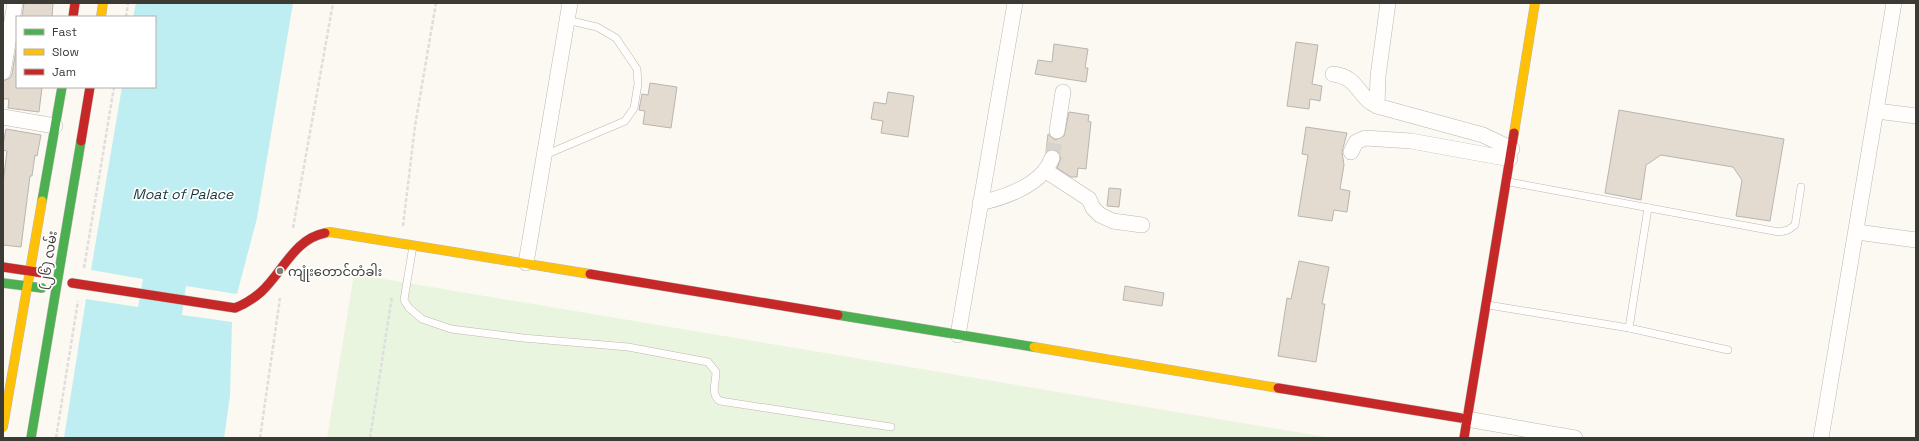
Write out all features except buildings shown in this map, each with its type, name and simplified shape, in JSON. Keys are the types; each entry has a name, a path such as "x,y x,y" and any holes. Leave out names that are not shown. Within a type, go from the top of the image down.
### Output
{"street":[{"path":"3,72 6,33 16,3"},
{"path":"73,16 75,3"},
{"path":"101,16 104,3"},
{"path":"526,263 570,3"},
{"path":"958,335 1015,3"},
{"path":"1377,106 1378,76 1388,3"},
{"path":"1464,438 1536,3"},
{"path":"1821,438 1857,232 1894,3"},
{"path":"1333,74 1346,77 1368,102 1377,106 1483,135 1511,154"},
{"name":"(၂၆) လမ်း","path":"3,427 8,374 28,286 62,88"},
{"name":"(၂၆) လမ်း","path":"31,438 90,88"},
{"path":"1057,131 1063,92"},
{"path":"1877,110 1916,116"},
{"path":"3,117 55,126"},
{"path":"1351,152 1356,142 1365,138 1418,142 1511,154"},
{"path":"980,203 1016,192 1049,164 1089,199 1093,208 1100,215 1113,221 1142,225"},
{"path":"3,267 59,275 80,285 235,308 249,302 268,286 295,250 305,240 313,235 330,232 526,263 1575,438"},
{"path":"1857,232 1916,240"},
{"path":"3,283 56,289 80,285"}],"lane":[{"path":"544,155 626,121 634,108 638,84 637,69 616,38 597,27 567,20"},
{"path":"1506,181 1779,232 1788,230 1795,225 1801,187"},
{"path":"1629,328 1648,208"},
{"path":"413,246 404,300 409,308 422,319 451,328 523,338 628,347 708,362 716,372 713,388 717,398 720,401 891,427"},
{"path":"1486,305 1629,328 1728,350"}],"path":[{"path":"126,16 128,3"},
{"path":"292,234 333,3"},
{"path":"401,244 415,126 436,3"},
{"path":"56,438 80,285 114,88"},
{"path":"370,438 393,291"},
{"path":"260,438 281,294"}],"green space":[{"path":"354,274 1332,438 327,438"}],"water":[{"name":"Moat of Palace","path":"136,3 293,3 257,218 237,294 186,286 182,315 232,322 230,396 224,438 64,438 86,299 138,307 143,279 91,270 122,88 156,88 156,16 133,16"}],"tunnel":[{"path":"1052,158 1057,131"}],"traffic: fast":[{"path":"42,201 62,88"},
{"path":"31,438 81,141"},
{"path":"3,283 42,288"},
{"path":"838,315 1034,347"}],"traffic: slow":[{"path":"101,16 103,3"},
{"path":"1514,133 1535,3"},
{"path":"3,427 42,201"},
{"path":"325,233 330,232 590,274"},
{"path":"1034,347 1278,388"}],"traffic: jam":[{"path":"73,16 75,3"},
{"path":"81,141 90,88"},
{"path":"1464,438 1514,133"},
{"path":"72,283 235,308 249,301 261,292 297,249 305,242 314,236 325,233"},
{"path":"3,267 43,273"},
{"path":"590,274 838,315"},
{"path":"1278,388 1467,419"}],"place":[{"name":"ကျုံးတောင်တံခါး","path":"280,271"}]}
